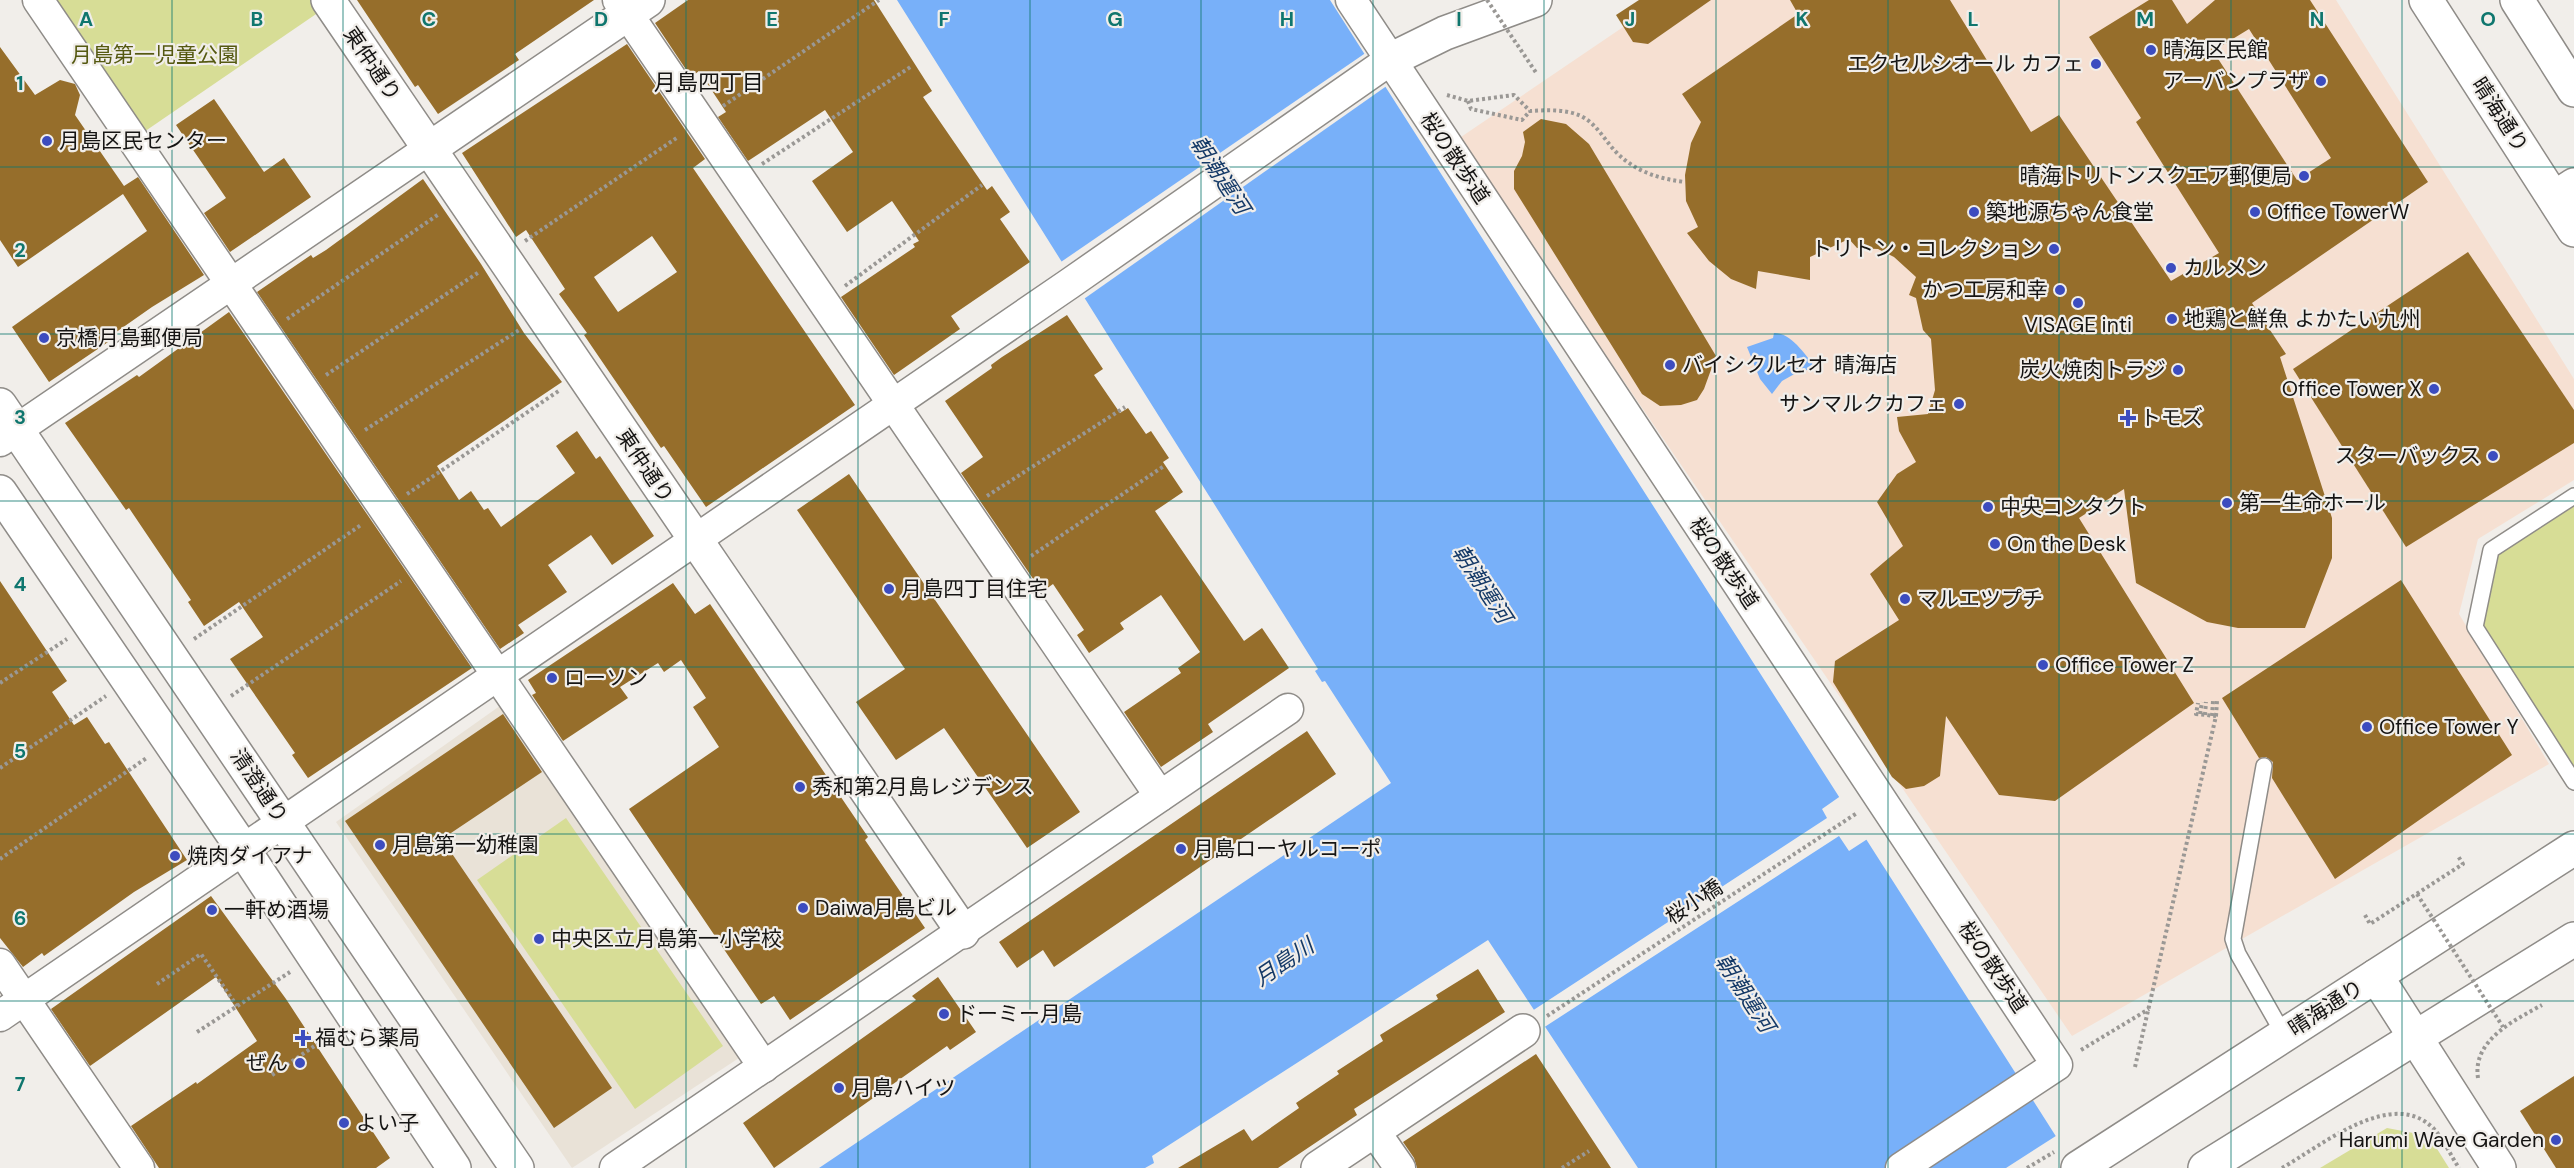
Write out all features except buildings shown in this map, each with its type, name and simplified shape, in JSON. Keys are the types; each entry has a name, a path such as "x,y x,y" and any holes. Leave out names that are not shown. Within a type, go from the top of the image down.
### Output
{"main road":[{"name":"東仲通り","path":"328,0 963,932"},
{"path":"1386,63 1445,33 1535,0"},
{"name":"晴海通り","path":"2426,0 2564,191 2574,230"},
{"path":"2517,0 2574,90"},
{"path":"429,149 631,5"},
{"name":"清澄通り","path":"6,426 208,712 517,1168"},
{"path":"0,492 243,849 453,1168"},
{"name":"晴海通り","path":"2078,1168 2574,848"},
{"path":"2205,1168 2574,939"},
{"path":"2376,976 2499,1168"},
{"path":"1318,1168 1523,1031"}],"street":[{"path":"38,0 764,1067"},
{"name":"桜の散歩道","path":"1352,0 1386,63 2057,1065"},
{"path":"631,5 701,121 1160,796"},
{"path":"12,1008 1069,284 1386,63"},
{"path":"6,426 231,284 429,149"},
{"path":"615,1168 1288,709"},
{"path":"0,964 12,1008 139,1168"},
{"path":"1901,1168 2057,1065"},
{"path":"1375,1132 1400,1168"}],"lane":[{"path":"2574,496 2491,550 2475,627 2574,782"},
{"path":"2264,766 2233,939 2238,954 2284,1035"}],"path":[{"path":"304,391 879,0"},
{"path":"1487,0 1536,74"},
{"path":"740,179 912,66"},
{"path":"1530,111 1514,95 1467,101 1471,109 1522,120 1530,111 1555,110 1581,116 1595,127 1617,154 1634,166 1652,176 1685,182"},
{"path":"824,302 982,184"},
{"path":"265,333 447,208"},
{"path":"341,445 542,315"},
{"path":"966,509 1125,407"},
{"path":"1008,572 1164,466"},
{"path":"208,712 423,566"},
{"path":"0,683 90,623"},
{"path":"0,768 129,680"},
{"path":"2135,1066 2214,716 2215,701"},
{"path":"2203,715 2202,702 2196,714 2203,715 2214,716"},
{"path":"0,859 170,741"},
{"name":"桜小橋","path":"1523,1031 1880,798"},
{"path":"2366,915 2370,924 2463,864 2458,856"},
{"path":"2416,894 2503,1027"},
{"path":"156,984 201,954 237,1006"},
{"path":"197,1032 314,956"},
{"path":"2476,1070 2489,1041 2503,1027 2542,1005"},
{"path":"2057,1065 2149,1009"},
{"path":"272,1075 355,1018"},
{"path":"2282,1168 2372,1117 2398,1112 2420,1119 2434,1130 2459,1168"},
{"path":"1562,1168 1589,1151"}],"shaded area":[{"path":"1663,0 2336,0 2574,379 2574,480 2478,539 2459,614 2549,764 2072,1036 1458,139"},
{"name":"中央区立月島第一小学校","path":"504,703 742,1056 572,1168 336,822"}],"green space":[{"name":"月島第一児童公園","path":"50,0 315,0 322,10 141,134"},
{"path":"2574,496 2574,780 2475,627 2491,550"},
{"path":"566,818 723,1046 635,1109 477,880"},
{"path":"2387,1128 2429,1136 2449,1168 2320,1168"}],"water":[{"path":"897,0 1330,0 2057,1138 2045,1146 2059,1168 1638,1168 1488,940 1152,1156 1154,1163 1145,1168 819,1168 1391,783 1325,681 1322,682 1315,671 1318,669"},
{"path":"1774,333 1792,340 1816,368 1798,372 1782,381 1772,394 1760,379 1747,347 1773,338"}],"pier":[{"path":"1367,52 1388,85 1081,301 1058,264"},
{"path":"1842,795 1869,838 1849,851 1839,836 1543,1028 1532,1011 1827,818 1822,809"},
{"path":"2059,1134 2060,1140 2049,1147 2062,1168 2006,1168"}],"place":[{"name":"晴海区民館","path":"2151,50"},
{"name":"エクセルシオール カフェ","path":"2096,64"},
{"name":"アーバンプラザ","path":"2321,81"},
{"name":"月島区民センター","path":"47,141"},
{"name":"晴海トリトンスクエア郵便局","path":"2304,176"},
{"name":"築地源ちゃん食堂","path":"1974,212"},
{"name":"Office TowerW","path":"2255,212"},
{"name":"トリトン・コレクション","path":"2054,249"},
{"name":"カルメン","path":"2171,268"},
{"name":"かつ工房和幸","path":"2060,290"},
{"name":"VISAGE inti","path":"2078,303"},
{"name":"地鶏と鮮魚 よかたい九州","path":"2172,319"},
{"name":"京橋月島郵便局","path":"44,338"},
{"name":"バイシクルセオ 晴海店","path":"1670,365"},
{"name":"炭火焼肉トラジ","path":"2178,370"},
{"name":"Office Tower X","path":"2434,389"},
{"name":"サンマルクカフェ","path":"1959,404"},
{"name":"トモズ","path":"2128,418"},
{"name":"スターバックス","path":"2493,456"},
{"name":"第一生命ホール","path":"2227,503"},
{"name":"中央コンタクト","path":"1988,507"},
{"name":"On the Desk","path":"1995,544"},
{"name":"月島四丁目住宅","path":"889,589"},
{"name":"マルエツプチ","path":"1905,599"},
{"name":"Office Tower Z","path":"2043,665"},
{"name":"ローソン","path":"552,678"},
{"name":"Office Tower Y","path":"2367,727"},
{"name":"秀和第2月島レジデンス","path":"800,787"},
{"name":"月島第一幼稚園","path":"380,845"},
{"name":"月島ローヤルコーポ","path":"1181,849"},
{"name":"焼肉ダイアナ","path":"175,856"},
{"name":"Daiwa月島ビル","path":"803,908"},
{"name":"一軒め酒場","path":"212,910"},
{"name":"中央区立月島第一小学校","path":"539,939"},
{"name":"ドーミー月島","path":"944,1014"},
{"name":"福むら薬局","path":"303,1038"},
{"name":"ぜん","path":"300,1063"},
{"name":"月島ハイツ","path":"839,1088"},
{"name":"よい子","path":"344,1123"},
{"name":"Harumi Wave Garden","path":"2556,1140"}],"district":[{"name":"月島四丁目","path":"709,82"}],"water label":[{"name":"朝潮運河","path":"1220,175"},
{"name":"朝潮運河","path":"1482,584"},
{"name":"月島川","path":"1284,962"},
{"name":"朝潮運河","path":"1745,993"}]}
